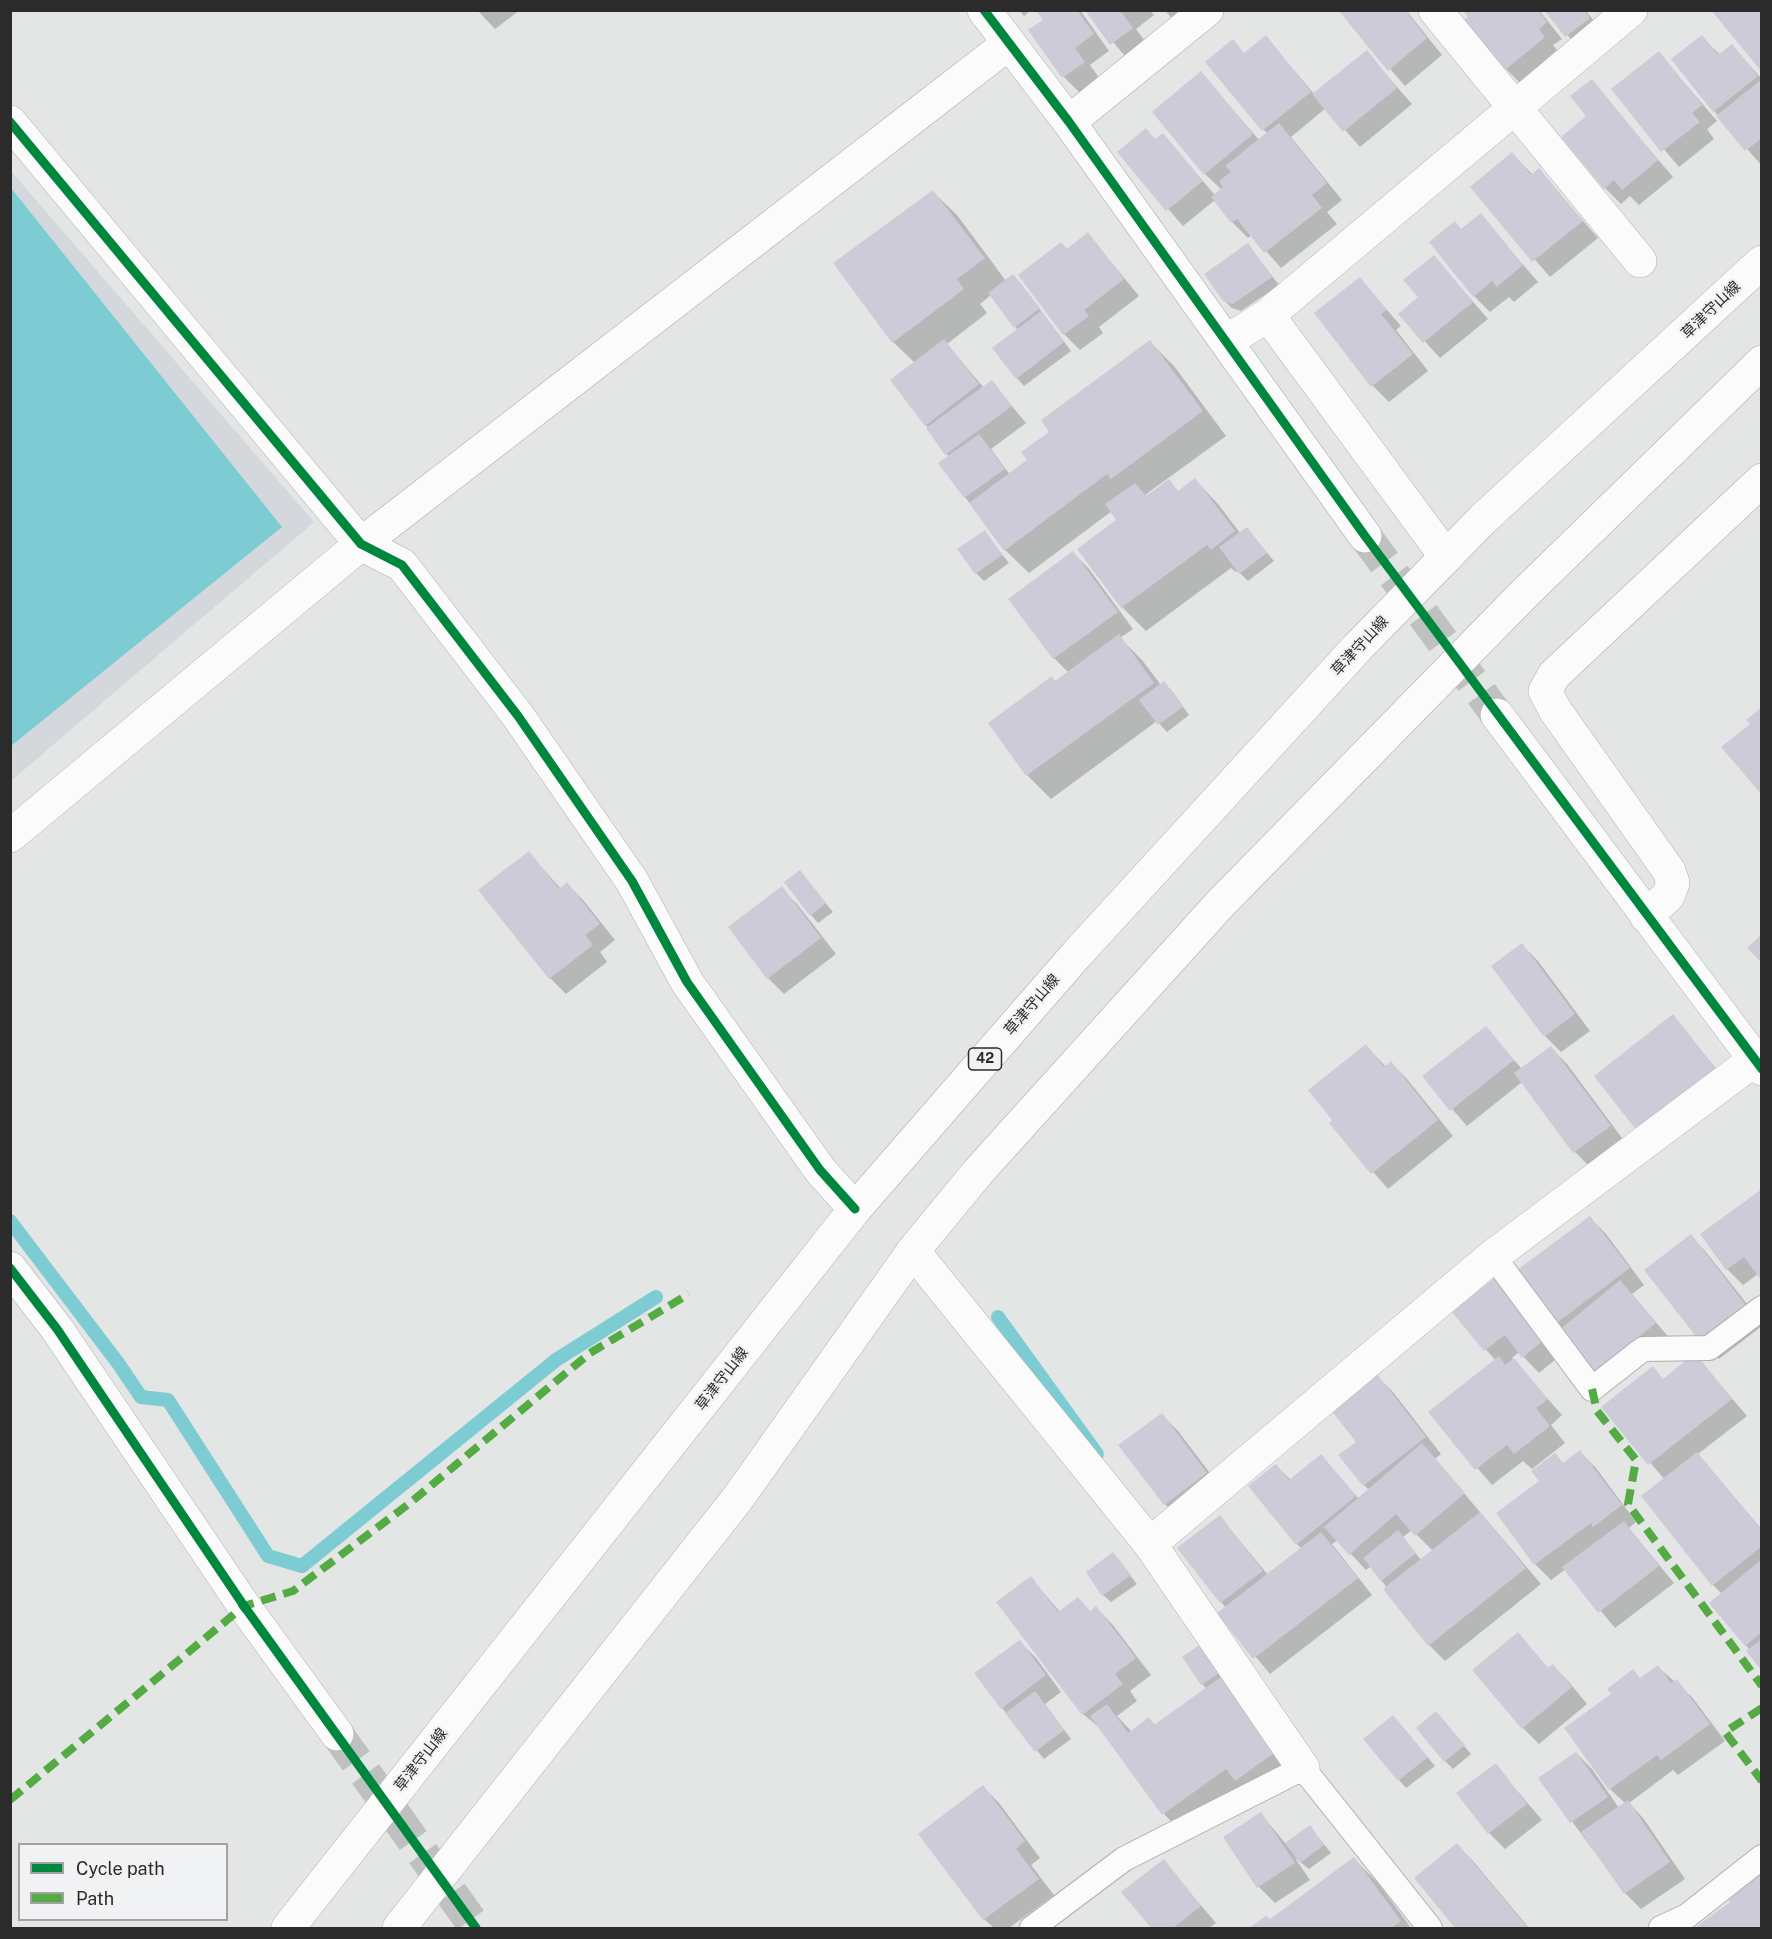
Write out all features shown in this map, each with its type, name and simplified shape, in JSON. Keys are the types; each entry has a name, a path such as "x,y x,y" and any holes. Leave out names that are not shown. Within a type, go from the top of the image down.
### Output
{"street":[{"path":"984,10 1069,122 1365,536"},
{"path":"1069,122 1208,10"},
{"path":"1435,10 1640,261"},
{"path":"1227,341 1268,315 1631,10"},
{"path":"10,836 361,544 1008,44"},
{"path":"10,122 361,544 402,565 518,716 632,881 687,981 819,1170 855,1209"},
{"name":"草津守山線","path":"288,1929 855,1209 1176,844 1357,648 1483,519 1761,262"},
{"path":"1268,315 1446,557"},
{"path":"399,1929 738,1498 913,1251 978,1172 1220,904 1524,594 1761,362"},
{"path":"1646,916 1668,896 1673,883 1669,871 1555,710 1545,691 1554,675 1761,480"},
{"path":"1150,1544 1493,1256 1759,1062 1646,916 1497,715"},
{"path":"913,1251 1150,1544 1303,1768"},
{"path":"10,1268 57,1329 244,1606 337,1734"}],"lane":[{"path":"1493,1256 1592,1389 1643,1349 1709,1348 1761,1308"},
{"path":"1032,1929 1124,1859 1303,1768 1430,1929"},
{"path":"1661,1929 1687,1916 1761,1857"}],"shaded area":[{"path":"10,170 314,522 11,781 10,781"}],"water":[{"path":"11,188 282,527 10,746"}],"building":[{"path":"1036,10 1077,10 1094,34 1075,48 1085,62 1062,78 1028,30 1043,20"},
{"path":"1085,10 1123,10 1121,12 1133,28 1110,45"},
{"path":"1338,10 1405,10 1427,38 1388,71"},
{"path":"1463,10 1538,10 1547,22 1539,29 1545,37 1505,70 1464,20 1468,17"},
{"path":"1544,10 1584,10 1590,18 1565,37"},
{"path":"1711,10 1762,10 1762,72"},
{"path":"1266,35 1311,92 1262,131 1205,62 1233,39 1244,53"},
{"path":"1702,35 1718,55 1732,44 1758,76 1713,112 1671,59"},
{"path":"1367,50 1397,88 1343,132 1312,94"},
{"path":"1659,51 1702,105 1692,113 1700,122 1661,152 1611,89"},
{"path":"1201,71 1253,134 1204,175 1152,112"},
{"path":"1592,79 1658,160 1622,190 1614,180 1604,189 1561,137 1586,116 1570,96"},
{"path":"1762,79 1762,138 1745,151 1716,116"},
{"path":"1279,123 1327,183 1312,195 1322,208 1264,253 1237,219 1231,223 1211,197 1223,187 1219,181 1231,172 1225,166"},
{"path":"1146,128 1155,139 1163,133 1203,181 1166,211 1117,152"},
{"path":"1512,152 1531,175 1539,168 1583,221 1532,262 1470,187"},
{"path":"933,190 985,258 957,279 964,289 892,343 833,263"},
{"path":"1481,213 1523,265 1497,287 1492,281 1473,297 1429,242 1455,221 1461,229"},
{"path":"1088,232 1124,279 1084,310 1089,316 1063,335 1018,275 1061,242 1067,249"},
{"path":"1248,243 1272,277 1233,304 1223,301 1204,274"},
{"path":"1434,255 1473,302 1423,343 1398,314 1418,297 1403,280"},
{"path":"1013,274 1040,308 1014,328 988,293"},
{"path":"1360,277 1387,310 1381,314 1413,354 1371,387 1314,313"},
{"path":"1041,311 1064,342 1016,379 992,348"},
{"path":"944,339 979,384 925,426 890,380"},
{"path":"1150,340 1203,411 1111,479 1107,474 1004,551 969,503 1027,460 1021,452 1049,432 1041,420"},
{"path":"992,380 1012,406 945,455 926,428"},
{"path":"979,434 1005,469 964,498 938,463"},
{"path":"1195,478 1235,531 1211,550 1207,545 1121,608 1077,549 1116,520 1105,504 1135,483 1146,496 1169,479 1178,491"},
{"path":"1247,527 1267,553 1239,574 1219,547"},
{"path":"985,530 1002,555 975,574 957,549"},
{"path":"1073,551 1118,612 1053,659 1008,599"},
{"path":"1119,634 1154,683 1026,776 988,723 1052,676 1055,681"},
{"path":"1164,681 1183,707 1158,725 1139,700"},
{"path":"1762,707 1762,795 1721,747 1750,724 1746,720"},
{"path":"529,851 559,889 567,882 600,924 585,935 593,945 549,979 478,890"},
{"path":"800,870 826,903 810,916 784,882"},
{"path":"782,886 821,938 767,979 728,927"},
{"path":"1762,934 1762,963 1747,948"},
{"path":"1522,943 1575,1014 1544,1037 1491,966"},
{"path":"1673,1014 1720,1074 1641,1136 1594,1076"},
{"path":"1486,1026 1514,1060 1450,1111 1422,1076"},
{"path":"1366,1044 1384,1067 1391,1061 1438,1120 1371,1174 1329,1123 1332,1120 1308,1090"},
{"path":"1551,1046 1611,1126 1573,1153 1514,1073"},
{"path":"1762,1189 1762,1281 1744,1257 1726,1270 1700,1234"},
{"path":"1590,1216 1630,1268 1555,1324 1516,1271"},
{"path":"1691,1234 1748,1308 1702,1344 1644,1270"},
{"path":"1497,1276 1546,1338 1522,1358 1505,1335 1484,1351 1452,1312"},
{"path":"1620,1280 1656,1323 1594,1374 1558,1331"},
{"path":"1695,1353 1732,1399 1648,1465 1601,1407 1653,1366 1663,1379"},
{"path":"1499,1356 1505,1365 1514,1358 1548,1399 1536,1408 1550,1426 1514,1454 1507,1445 1475,1470 1428,1412"},
{"path":"1377,1374 1426,1437 1363,1486 1338,1455 1356,1442 1331,1410"},
{"path":"1162,1413 1207,1473 1164,1505 1118,1445"},
{"path":"1422,1443 1465,1493 1415,1536 1396,1514 1349,1555 1324,1527"},
{"path":"1580,1450 1622,1505 1593,1527 1591,1523 1534,1565 1496,1513 1539,1481 1531,1471 1555,1453 1563,1463"},
{"path":"1697,1452 1762,1531 1762,1546 1712,1586 1641,1496"},
{"path":"1321,1454 1356,1496 1296,1545 1248,1486 1276,1464 1289,1480"},
{"path":"1480,1512 1526,1568 1428,1646 1383,1589"},
{"path":"1220,1515 1263,1571 1220,1603 1177,1548"},
{"path":"1624,1521 1659,1566 1598,1613 1562,1567"},
{"path":"1398,1530 1416,1553 1381,1581 1363,1558"},
{"path":"1321,1532 1358,1578 1253,1659 1217,1613"},
{"path":"1113,1552 1131,1575 1102,1596 1086,1572"},
{"path":"1762,1559 1762,1632 1745,1646 1709,1603"},
{"path":"1031,1576 1058,1612 1078,1597 1090,1611 1096,1606 1136,1658 1115,1674 1123,1684 1082,1715 996,1602"},
{"path":"1518,1632 1548,1668 1553,1664 1572,1687 1522,1729 1472,1670"},
{"path":"1762,1639 1762,1671 1746,1651"},
{"path":"1020,1640 1046,1675 1001,1709 974,1673"},
{"path":"1202,1643 1221,1672 1201,1685 1182,1657"},
{"path":"1658,1665 1671,1683 1677,1679 1710,1724 1661,1760 1657,1755 1609,1790 1564,1728 1611,1694 1607,1689 1633,1669 1640,1678"},
{"path":"1225,1674 1274,1753 1235,1781 1226,1769 1162,1815 1090,1716 1107,1704 1128,1733 1149,1717 1154,1725"},
{"path":"1035,1691 1064,1730 1035,1752 1005,1713"},
{"path":"1436,1711 1465,1745 1444,1762 1416,1728"},
{"path":"1393,1715 1428,1757 1398,1781 1363,1739"},
{"path":"1576,1752 1608,1797 1570,1823 1538,1778"},
{"path":"1496,1763 1527,1804 1488,1834 1456,1793"},
{"path":"983,1785 1025,1841 1016,1849 1039,1879 983,1920 918,1834"},
{"path":"1628,1800 1670,1862 1624,1894 1581,1832"},
{"path":"1261,1812 1295,1863 1257,1888 1223,1837"},
{"path":"1310,1825 1324,1845 1300,1863 1285,1843"},
{"path":"1457,1843 1528,1928 1455,1928 1414,1878"},
{"path":"1354,1857 1401,1921 1391,1928 1249,1928 1266,1916 1270,1919"},
{"path":"1164,1859 1201,1906 1173,1928 1151,1928 1121,1892"},
{"path":"1762,1870 1762,1928 1696,1927 1730,1902 1727,1896"}],"waterway":[{"path":"10,1221 118,1363 141,1397 168,1400 268,1556 302,1566 556,1360 656,1297"},
{"path":"998,1317 1097,1454"}],"tunnel":[{"path":"1365,536 1497,715"},
{"path":"337,1734 476,1928"}],"marked path":[{"path":"10,1800 244,1606 293,1591 410,1503 590,1353 689,1294"},
{"path":"1592,1389 1597,1411 1636,1460 1628,1504 1762,1686"},
{"path":"1762,1708 1725,1732 1762,1781"}],"cycle path":[{"path":"984,10 1069,122 1365,536 1762,1069"},
{"path":"10,122 361,544 402,565 518,716 632,881 687,982 820,1170 855,1209"},
{"path":"10,1268 57,1329 244,1606 476,1928"}]}
